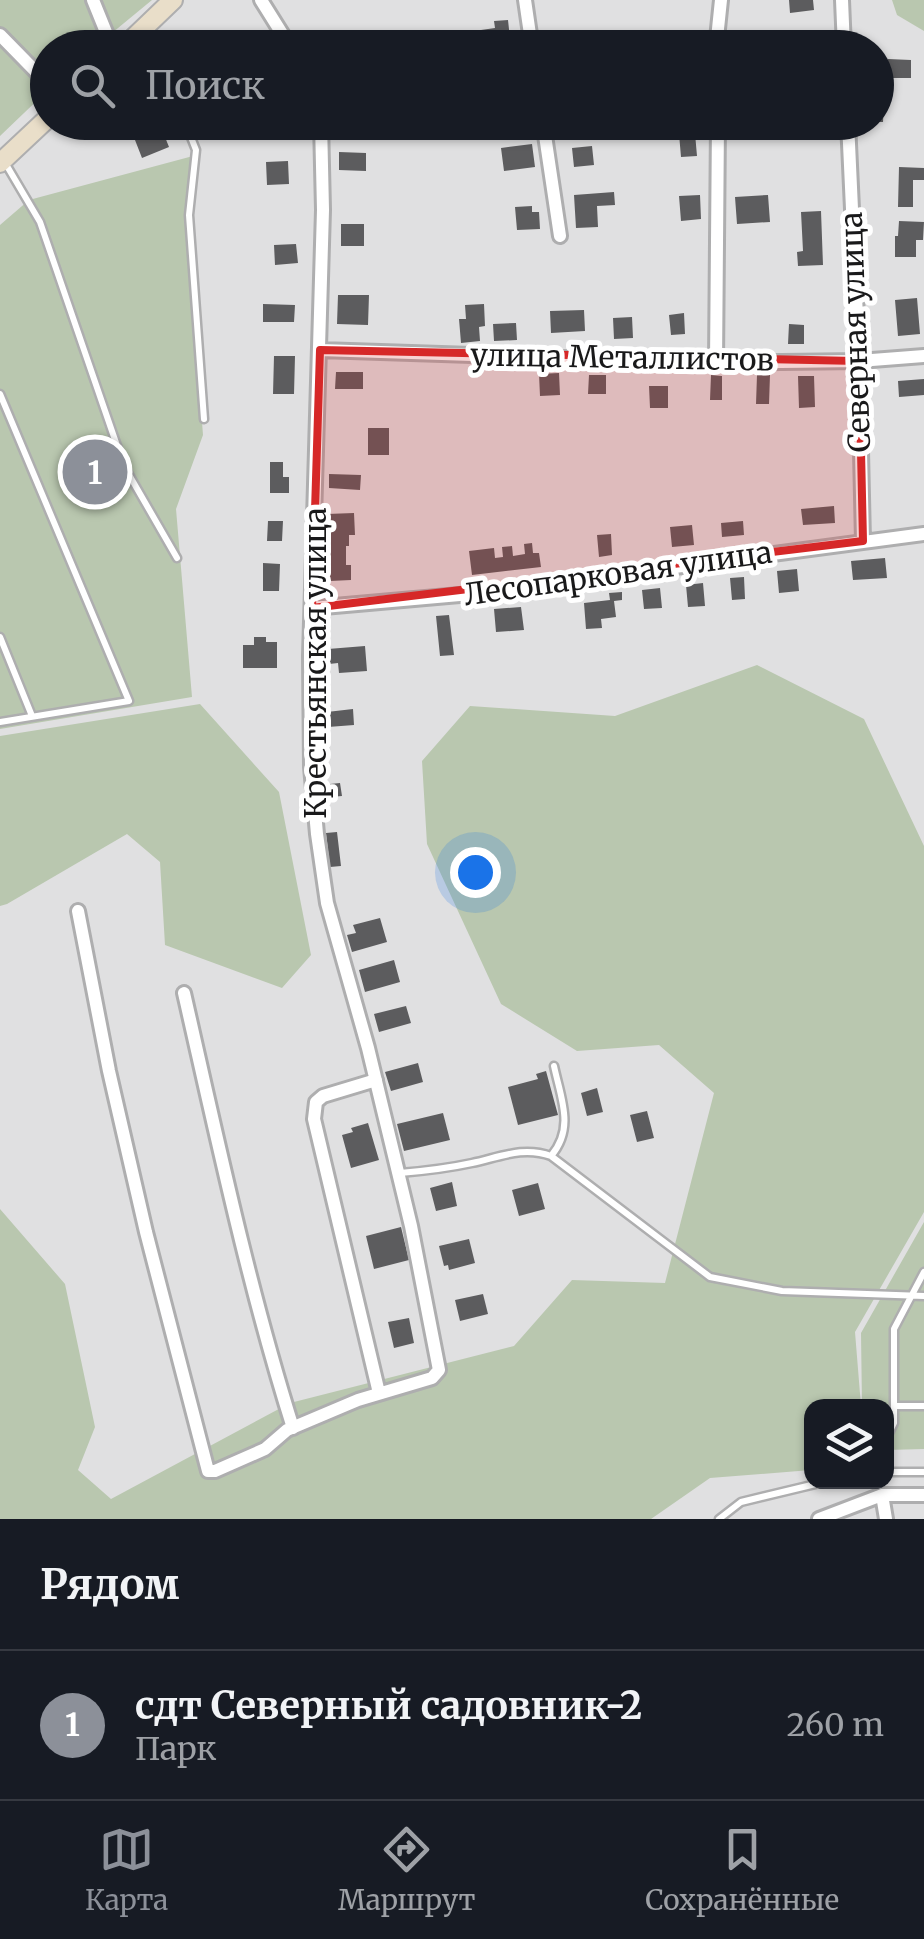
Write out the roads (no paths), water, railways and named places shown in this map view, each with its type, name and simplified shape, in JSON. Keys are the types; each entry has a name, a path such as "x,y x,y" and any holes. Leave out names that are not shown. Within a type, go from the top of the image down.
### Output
{"main road":[{"path":"140,30 173,0"},
{"path":"2,162 30,135"}],"street":[{"path":"93,0 105,30"},
{"path":"261,0 280,30"},
{"path":"525,0 529,30"},
{"path":"718,30 721,0"},
{"path":"842,0 843,30"},
{"path":"0,35 30,66"},
{"name":"Крестьянская улица","path":"321,140 312,608 311,767 317,834 327,904 376,1080 439,1370 432,1378 379,1393"},
{"path":"546,140 560,236"},
{"path":"716,363 718,140"},
{"name":"Северная улица","path":"849,140 863,541"},
{"name":"улица Металлистов","path":"320,350 716,363 924,356"},
{"name":"Лесопарковая улица","path":"312,608 472,594 924,534"},
{"path":"78,911 146,1232 208,1471 264,1449 293,1428 379,1393 314,1119 316,1102 322,1096 376,1080"},
{"path":"184,993 223,1166 293,1428"},
{"path":"882,1494 886,1519"},
{"path":"818,1519 882,1494 924,1495"}],"lane":[{"path":"192,140 196,150 189,215 204,418"},
{"path":"2,162 40,222 124,466 177,558"},
{"path":"0,394 129,701 0,722"},
{"path":"0,637 32,716"},
{"path":"551,1156 561,1144 566,1126 554,1066"},
{"path":"398,1173 536,1151 551,1156 710,1277 782,1291 924,1296"},
{"path":"894,1399 894,1329 924,1272"},
{"path":"894,1406 924,1406"},
{"path":"894,1472 924,1472"},
{"path":"719,1519 741,1502 804,1487"}],"place":[{"name":"сдт Северный садовник-2","path":"95,472"}]}
